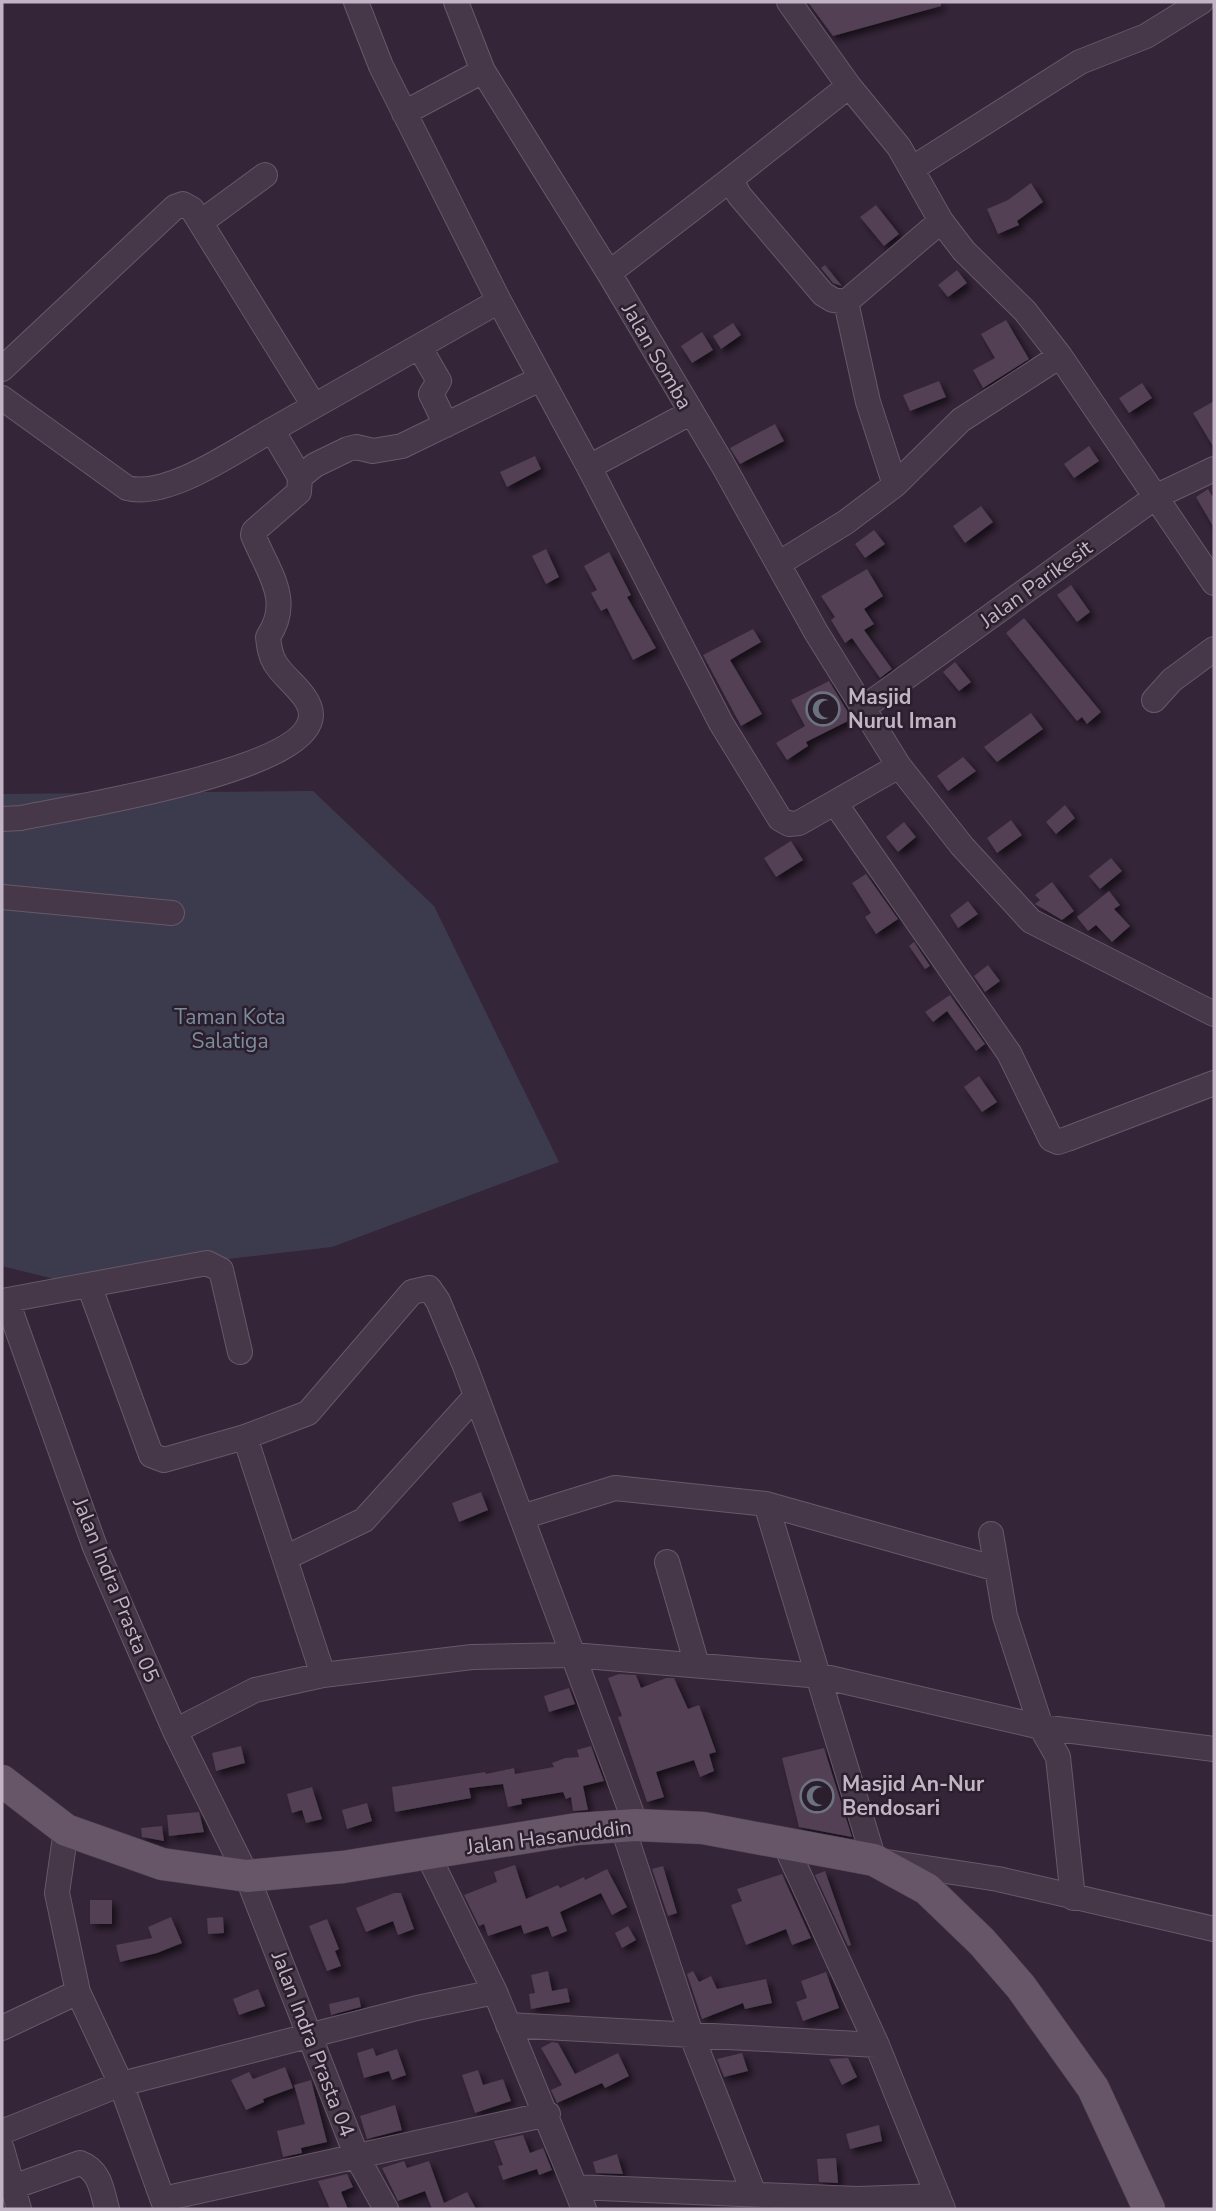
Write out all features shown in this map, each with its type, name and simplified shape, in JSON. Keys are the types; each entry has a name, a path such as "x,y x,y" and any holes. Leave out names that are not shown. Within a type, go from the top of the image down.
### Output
{"main road":[{"name":"Jalan Hasanuddin","path":"2,1781 66,1830 162,1864 247,1876 343,1867 578,1829 629,1825 704,1828 783,1840 874,1860 927,1889 982,1942 1029,1998 1093,2088 1149,2209"}],"street":[{"path":"356,2 404,113 499,301 589,467 721,723 780,819 789,824 799,823 899,766"},
{"name":"Jalan Somba","path":"456,2 483,71 608,273 862,709 899,766 962,846 1031,921 1214,1014"},
{"path":"789,2 849,86 913,168 941,221 976,265 1025,311 1060,356 1214,583"},
{"path":"913,168 1080,61 1146,36 1201,2"},
{"path":"404,113 483,71"},
{"path":"608,273 849,86"},
{"path":"201,222 265,175"},
{"path":"731,179 740,195 823,294 834,300 846,302 941,221"},
{"path":"2,369 175,207 183,204 192,209 201,222 313,404"},
{"path":"2,398 127,488 139,491 177,481 272,430 313,404 420,348 499,301"},
{"path":"846,302 868,402 895,485"},
{"path":"420,348 439,381 431,394 446,425"},
{"path":"778,564 846,522 895,485 961,420 1060,356"},
{"path":"300,477 316,465 348,449 389,450 540,379"},
{"path":"589,467 690,413"},
{"path":"2,819 34,815 218,775 259,760 289,743 305,730 311,716 310,708 273,660 268,637 279,618 281,603 253,535 254,531 299,492 300,477 272,430"},
{"name":"Jalan Parikesit","path":"862,709 1157,496 1214,469"},
{"path":"1154,700 1172,680 1214,649"},
{"path":"835,803 1009,1053 1051,1139 1058,1142 1067,1139 1214,1083"},
{"path":"2,897 172,913"},
{"path":"4,1301 207,1263 215,1264 221,1270 240,1352"},
{"path":"89,1285 151,1455 164,1460 245,1437 308,1413 412,1292 429,1288 438,1301 476,1396 573,1655 629,1825 691,2034 757,2202"},
{"name":"Jalan Indra Prasta 05","path":"4,1301 95,1548 175,1731 247,1876"},
{"path":"285,1558 364,1520 476,1396"},
{"path":"245,1437 323,1675"},
{"path":"522,1517 615,1488 766,1504 997,1569"},
{"path":"766,1504 821,1676 874,1860 998,1880 1214,1928"},
{"path":"991,1534 1006,1616 1041,1727 1058,1757 1073,1898"},
{"path":"667,1562 697,1665"},
{"path":"175,1731 255,1690 323,1675 472,1657 573,1655 821,1676 1041,1727 1214,1749"},
{"path":"66,1830 57,1893 78,1992 121,2084 165,2204 548,2114"},
{"path":"427,1853 495,1992 548,2114 580,2198 757,2202 858,2199 940,2203 877,2045 783,1840"},
{"name":"Jalan Indra Prasta 04","path":"247,1876 357,2157 386,2209"},
{"path":"2,2028 78,1992"},
{"path":"2,2132 121,2084 417,2008 495,1992"},
{"path":"508,2025 877,2045"},
{"path":"2,2149 16,2198 80,2163 92,2169 97,2176 107,2209"}],"green space":[{"name":"Taman Kota Salatiga","path":"313,791 434,906 559,1162 332,1247 54,1279 2,1266 2,794"}],"building":[{"path":"808,2 941,2 941,6 833,36"},
{"path":"1031,183 1043,202 1017,221 1019,225 998,234 987,209 1008,200"},
{"path":"876,205 899,234 884,246 860,217"},
{"path":"825,265 842,286 833,283 821,268"},
{"path":"957,270 967,283 948,297 938,285"},
{"path":"1006,320 1029,359 983,388 973,370 995,358 981,334"},
{"path":"733,323 741,335 721,349 713,336"},
{"path":"702,332 713,350 692,363 681,346"},
{"path":"939,381 946,397 910,411 903,395"},
{"path":"1142,383 1152,398 1129,413 1119,398"},
{"path":"1214,401 1214,448 1193,413"},
{"path":"775,424 784,441 740,464 730,448"},
{"path":"1089,446 1099,461 1074,478 1064,464"},
{"path":"535,456 541,469 507,487 500,472"},
{"path":"1208,489 1214,499 1214,528 1196,497"},
{"path":"981,506 993,522 965,543 953,526"},
{"path":"874,530 885,544 865,558 855,544"},
{"path":"546,549 559,577 546,584 532,556"},
{"path":"609,552 631,595 627,597 656,648 633,660 607,608 601,611 591,593 597,590 584,566"},
{"path":"867,569 883,596 864,609 874,624 864,630 892,669 880,678 852,638 845,643 831,620 835,617 821,596"},
{"path":"1071,585 1090,612 1077,622 1057,595"},
{"path":"1024,618 1101,712 1087,724 1082,717 1077,721 1006,633"},
{"path":"753,629 761,642 730,660 762,714 741,726 703,655"},
{"path":"955,662 971,682 959,691 943,672"},
{"name":"Masjid Nurul Iman","path":"829,681 852,719 806,742 808,746 787,760 776,743 805,726 791,700"},
{"path":"1031,713 1043,729 997,762 984,747"},
{"path":"963,757 976,771 948,791 937,776"},
{"path":"1065,805 1075,818 1056,834 1046,822"},
{"path":"1011,820 1022,835 997,853 987,838"},
{"path":"904,822 916,837 898,852 886,837"},
{"path":"791,841 803,860 776,877 764,858"},
{"path":"1111,858 1122,871 1100,889 1089,876"},
{"path":"866,874 898,919 876,934 865,917 871,913 852,883"},
{"path":"1052,882 1074,911 1062,920 1035,904 1040,900 1035,895"},
{"path":"1109,891 1120,905 1114,909 1130,926 1112,942 1096,925 1088,931 1077,917"},
{"path":"968,901 978,914 958,928 950,915"},
{"path":"914,942 930,966 925,969 909,946"},
{"path":"988,965 1000,981 985,992 974,976"},
{"path":"950,995 985,1044 976,1051 947,1011 933,1022 925,1012"},
{"path":"979,1076 997,1102 982,1112 964,1087"},
{"path":"481,1492 488,1510 459,1522 452,1503"},
{"path":"619,1674 636,1675 641,1688 666,1678 674,1678 688,1709 699,1705 716,1752 709,1754 714,1771 700,1777 694,1760 656,1772 664,1797 647,1802 618,1717 622,1716 608,1678"},
{"path":"569,1688 575,1704 549,1712 544,1696"},
{"path":"241,1746 245,1763 216,1771 212,1753"},
{"path":"591,1746 604,1781 583,1786 588,1810 573,1811 571,1797 566,1799 563,1792 521,1799 522,1804 508,1807 503,1784 469,1788 471,1798 395,1812 392,1787 514,1768 515,1774 554,1767 552,1763 579,1757 577,1750"},
{"name":"Masjid An-Nur Bendosari","path":"824,1748 852,1837 799,1827 782,1758"},
{"path":"312,1787 322,1819 306,1823 302,1810 292,1813 287,1794"},
{"path":"367,1803 372,1821 347,1829 342,1810"},
{"path":"199,1812 204,1832 169,1836 167,1815"},
{"path":"162,1826 164,1841 142,1837 141,1828"},
{"path":"515,1865 526,1899 558,1885 560,1888 584,1877 585,1880 607,1869 627,1907 612,1915 601,1893 560,1912 567,1931 552,1937 548,1926 524,1934 521,1925 488,1936 484,1924 479,1926 464,1895 497,1882 494,1872"},
{"path":"663,1866 677,1913 668,1916 652,1869"},
{"path":"825,1871 851,1945 848,1946 815,1875"},
{"path":"782,1874 811,1938 792,1945 786,1929 746,1945 731,1905 742,1901 737,1889"},
{"path":"394,1893 401,1893 414,1929 398,1935 393,1921 366,1932 356,1908"},
{"path":"90,1900 112,1900 112,1924 90,1924"},
{"path":"171,1917 182,1943 157,1953 120,1962 116,1945 152,1938 148,1927"},
{"path":"223,1917 224,1933 208,1934 207,1918"},
{"path":"327,1919 339,1949 335,1951 341,1966 327,1971 309,1926"},
{"path":"628,1926 636,1940 622,1948 615,1933"},
{"path":"548,1971 552,1991 567,1988 570,2002 531,2009 529,1994 535,1993 531,1975"},
{"path":"693,1971 699,1982 711,1976 717,1989 766,1979 772,2003 745,2009 743,2003 702,2019 687,1974"},
{"path":"826,1972 839,2008 803,2021 796,2002 807,1998 801,1981"},
{"path":"258,1989 265,2006 239,2015 233,1999"},
{"path":"359,1997 361,2007 331,2015 329,2004"},
{"path":"552,2042 558,2043 575,2074 618,2053 629,2076 605,2088 602,2083 557,2103 551,2090 562,2085 541,2048"},
{"path":"373,2048 376,2056 397,2049 406,2075 392,2080 389,2071 364,2078 357,2053"},
{"path":"742,2053 748,2071 724,2077 717,2059"},
{"path":"848,2058 857,2077 842,2085 829,2059"},
{"path":"285,2067 293,2088 263,2099 264,2102 246,2110 231,2080 249,2072 253,2079"},
{"path":"478,2070 483,2085 503,2079 511,2101 475,2113 462,2075"},
{"path":"311,2080 327,2142 301,2148 302,2153 283,2157 277,2131 305,2124 294,2085"},
{"path":"395,2105 402,2130 367,2139 360,2116"},
{"path":"879,2125 882,2141 850,2149 846,2134"},
{"path":"523,2135 530,2153 543,2148 552,2170 539,2175 537,2169 503,2180 498,2166 503,2165 494,2141"},
{"path":"617,2154 623,2174 596,2173 593,2162"},
{"path":"836,2158 838,2183 819,2182 817,2159"},
{"path":"404,2161 407,2168 429,2161 444,2203 467,2192 476,2209 432,2209 425,2191 398,2201 382,2168"},
{"path":"347,2174 353,2187 341,2192 348,2209 330,2209 318,2181"}],"place":[{"name":"Masjid Nurul Iman","path":"823,709"},
{"name":"Masjid An-Nur Bendosari","path":"817,1796"}]}
